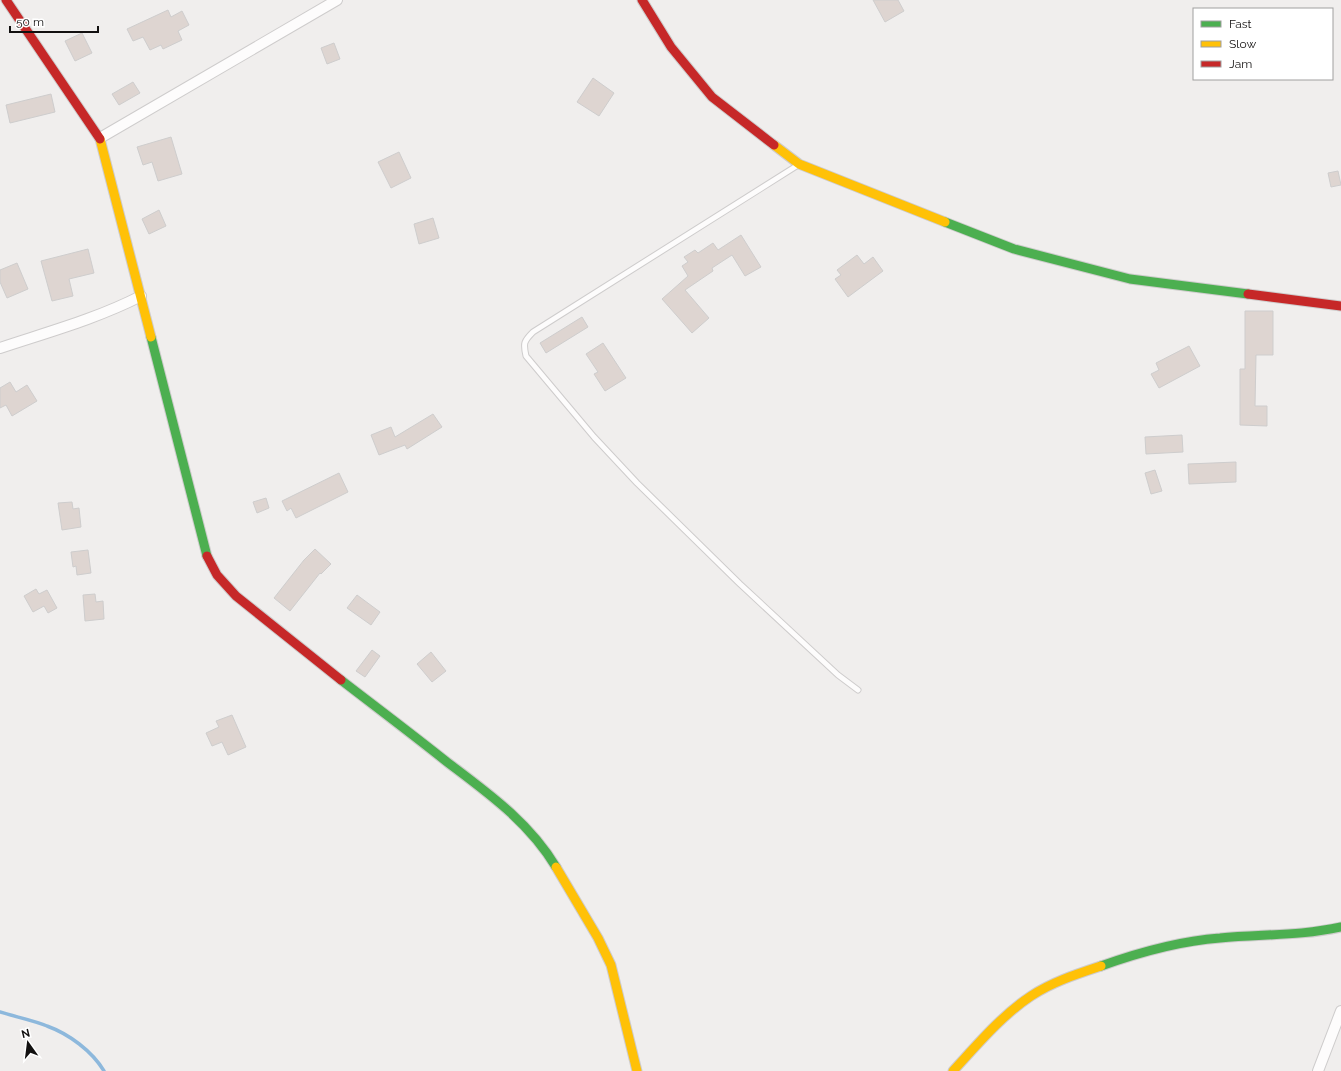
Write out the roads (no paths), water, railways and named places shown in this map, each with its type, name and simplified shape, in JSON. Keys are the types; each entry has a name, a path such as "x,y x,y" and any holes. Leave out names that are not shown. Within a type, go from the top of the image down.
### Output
{"street":[{"path":"6,0 100,138 206,554 217,576 236,596 302,649 505,806 530,831 549,855 598,938 611,966 637,1071"},
{"path":"100,138 337,0"},
{"path":"642,0 671,47 712,97 799,164 1014,249 1130,279 1341,306"},
{"path":"0,348 116,308 141,296"},
{"path":"953,1071 1001,1020 1025,1001 1064,979 1121,959 1184,942 1220,938 1292,936 1315,933 1341,927"},
{"path":"1318,1071 1337,1032 1341,1011"}],"lane":[{"path":"799,164 533,332 524,340 524,346 526,356 594,436 637,483 740,584 838,675 858,690"}],"waterway":[{"path":"0,1012 55,1029 72,1038 93,1057 104,1071"}]}
